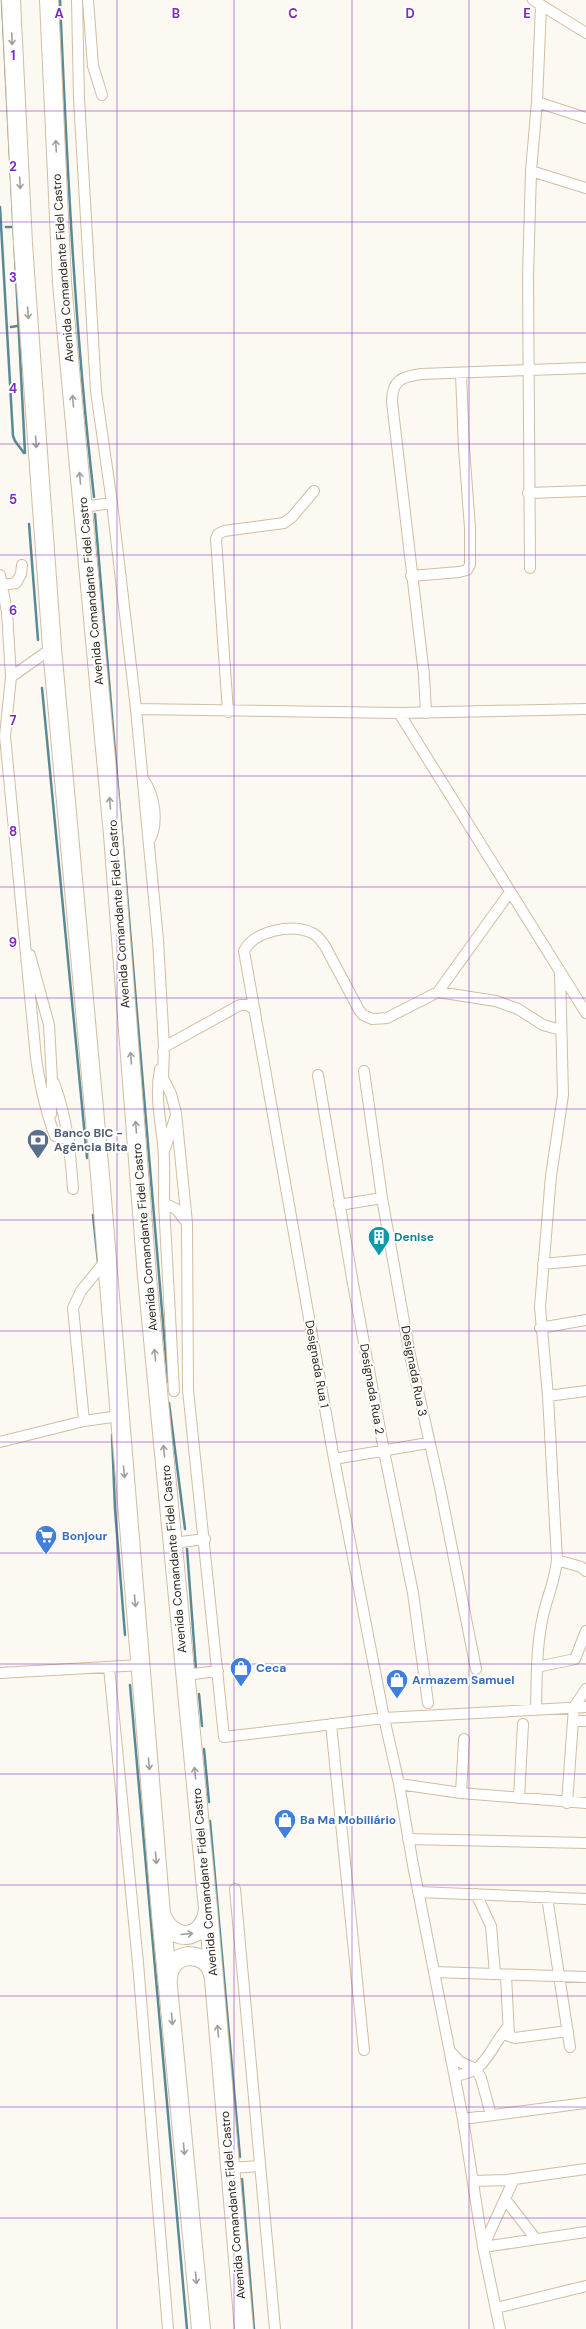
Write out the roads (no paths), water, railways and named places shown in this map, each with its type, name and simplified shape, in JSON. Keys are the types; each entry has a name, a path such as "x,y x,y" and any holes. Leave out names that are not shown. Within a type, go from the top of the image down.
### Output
{"highway":[{"path":"11,0 23,244 52,648 107,1259 161,1914 201,2329"},
{"name":"Avenida Comandante Fidel Castro","path":"49,0 62,283 113,835 147,1277 166,1392 173,1543 208,1909 244,2329"},
{"path":"161,1914 170,1930 187,1935 194,1933 202,1926 208,1909"},
{"path":"168,1980 172,1965 181,1958 188,1956 203,1960 211,1969 213,1976"}],"street":[{"path":"77,0 78,67 96,391 112,503 136,709 141,777 158,940 164,1047 163,1078 171,1094 176,1114 186,1223 188,1390 224,1737 384,1718 586,1706"},
{"path":"88,0 94,66 102,95"},
{"path":"537,3 586,33"},
{"path":"530,568 528,493 530,369 528,276 530,170 537,102 537,3"},
{"path":"78,67 93,46"},
{"path":"537,102 586,118"},
{"path":"530,170 586,188"},
{"path":"426,713 424,675 411,576 392,392 398,380 411,375 461,374 530,369 586,368"},
{"path":"411,576 459,572 467,570 470,565 470,528 464,448 461,374"},
{"path":"228,712 216,539 218,534 224,531 284,523 292,517 314,491"},
{"path":"528,493 586,492"},
{"path":"83,506 112,503"},
{"path":"22,564 21,574 16,583 2,580 11,677 2,736 36,1058 42,1097 55,1136 69,1140"},
{"path":"11,677 52,648"},
{"path":"136,709 228,712 399,713 586,709"},
{"path":"399,713 586,1013"},
{"path":"510,892 438,992 496,1001 518,1009 543,1025 561,1030"},
{"name":"Designada Rua 1","path":"438,992 387,1018 377,1019 367,1017 359,1010 325,946 318,937 303,930 290,929 262,935 254,939 244,951 334,1459 384,1718 399,1784 418,1892 455,2077 483,2247 500,2329"},
{"path":"24,940 36,973 49,1025 52,1080 51,1124"},
{"path":"536,1708 537,1667 543,1616 556,1577 557,1560 548,1396 540,1328 540,1294 552,1164 562,1104 560,972"},
{"path":"188,1390 166,1392 168,1257 164,1203 164,1154 157,1105 156,1086 164,1047 240,1005 248,1005 255,1010"},
{"name":"Designada Rua 3","path":"364,1071 382,1198 428,1443 440,1488 476,1669"},
{"name":"Designada Rua 2","path":"318,1075 339,1205 384,1451 413,1593 428,1703"},
{"path":"52,1080 64,1110 69,1140 73,1189"},
{"path":"164,1154 176,1114"},
{"path":"339,1205 382,1198"},
{"path":"164,1203 176,1209 186,1223"},
{"path":"84,1421 73,1308 76,1298 85,1285 107,1259"},
{"path":"543,1264 586,1260"},
{"path":"540,1328 586,1320"},
{"path":"548,1396 586,1391"},
{"path":"0,1442 84,1421 119,1416"},
{"path":"334,1459 428,1443"},
{"path":"173,1543 204,1539"},
{"path":"557,1560 581,1567 586,1570"},
{"path":"537,1667 575,1659 586,1631"},
{"path":"0,1673 141,1665"},
{"path":"109,1667 138,1963 168,2329"},
{"path":"185,1675 218,1671"},
{"path":"567,1803 574,1707 586,1690"},
{"path":"574,1721 586,1721"},
{"path":"331,1724 364,2050"},
{"path":"519,1798 523,1724"},
{"path":"461,1793 464,1739"},
{"path":"399,1784 461,1793 567,1803 586,1803"},
{"path":"408,1839 586,1843"},
{"path":"235,1889 275,2329"},
{"path":"418,1892 586,1899"},
{"path":"476,1894 492,1926 495,1974"},
{"path":"547,1897 570,2048"},
{"path":"434,1972 586,1977"},
{"path":"506,1974 507,2028 509,2036 515,2038 568,2031"},
{"path":"455,2077 476,2069 507,2028"},
{"path":"450,2051 460,2062 476,2069 481,2078 490,2115"},
{"path":"463,2119 586,2103"},
{"path":"230,2168 259,2166"},
{"path":"473,2181 514,2179 586,2169"},
{"path":"483,2247 514,2179"},
{"path":"505,2199 535,2238"},
{"path":"483,2247 535,2238 586,2232"},
{"path":"496,2308 586,2286"}],"waterway":[{"path":"2,0 25,453"},
{"path":"60,0 69,187 77,311 87,435 94,497"},
{"path":"0,207 13,436 24,453"},
{"path":"6,227 12,227"},
{"path":"11,327 17,326"},
{"path":"95,514 168,1382"},
{"path":"29,524 38,640"},
{"path":"42,688 87,1158"},
{"path":"93,1215 98,1262"},
{"path":"169,1403 185,1529"},
{"path":"112,1435 115,1509 125,1635"},
{"path":"187,1549 196,1670"},
{"path":"130,1685 187,2329"},
{"path":"199,1694 202,1726"},
{"path":"204,1749 209,1802"},
{"path":"210,1821 240,2157"},
{"path":"242,2179 254,2329"}],"place":[{"name":"Banco BIC - Agência Bita","path":"38,1160"},
{"name":"Denise","path":"379,1256"},
{"name":"Bonjour","path":"46,1556"},
{"name":"Ceca","path":"241,1688"},
{"name":"Armazem Samuel","path":"397,1700"},
{"name":"Ba Ma Mobiliário","path":"285,1840"}]}
